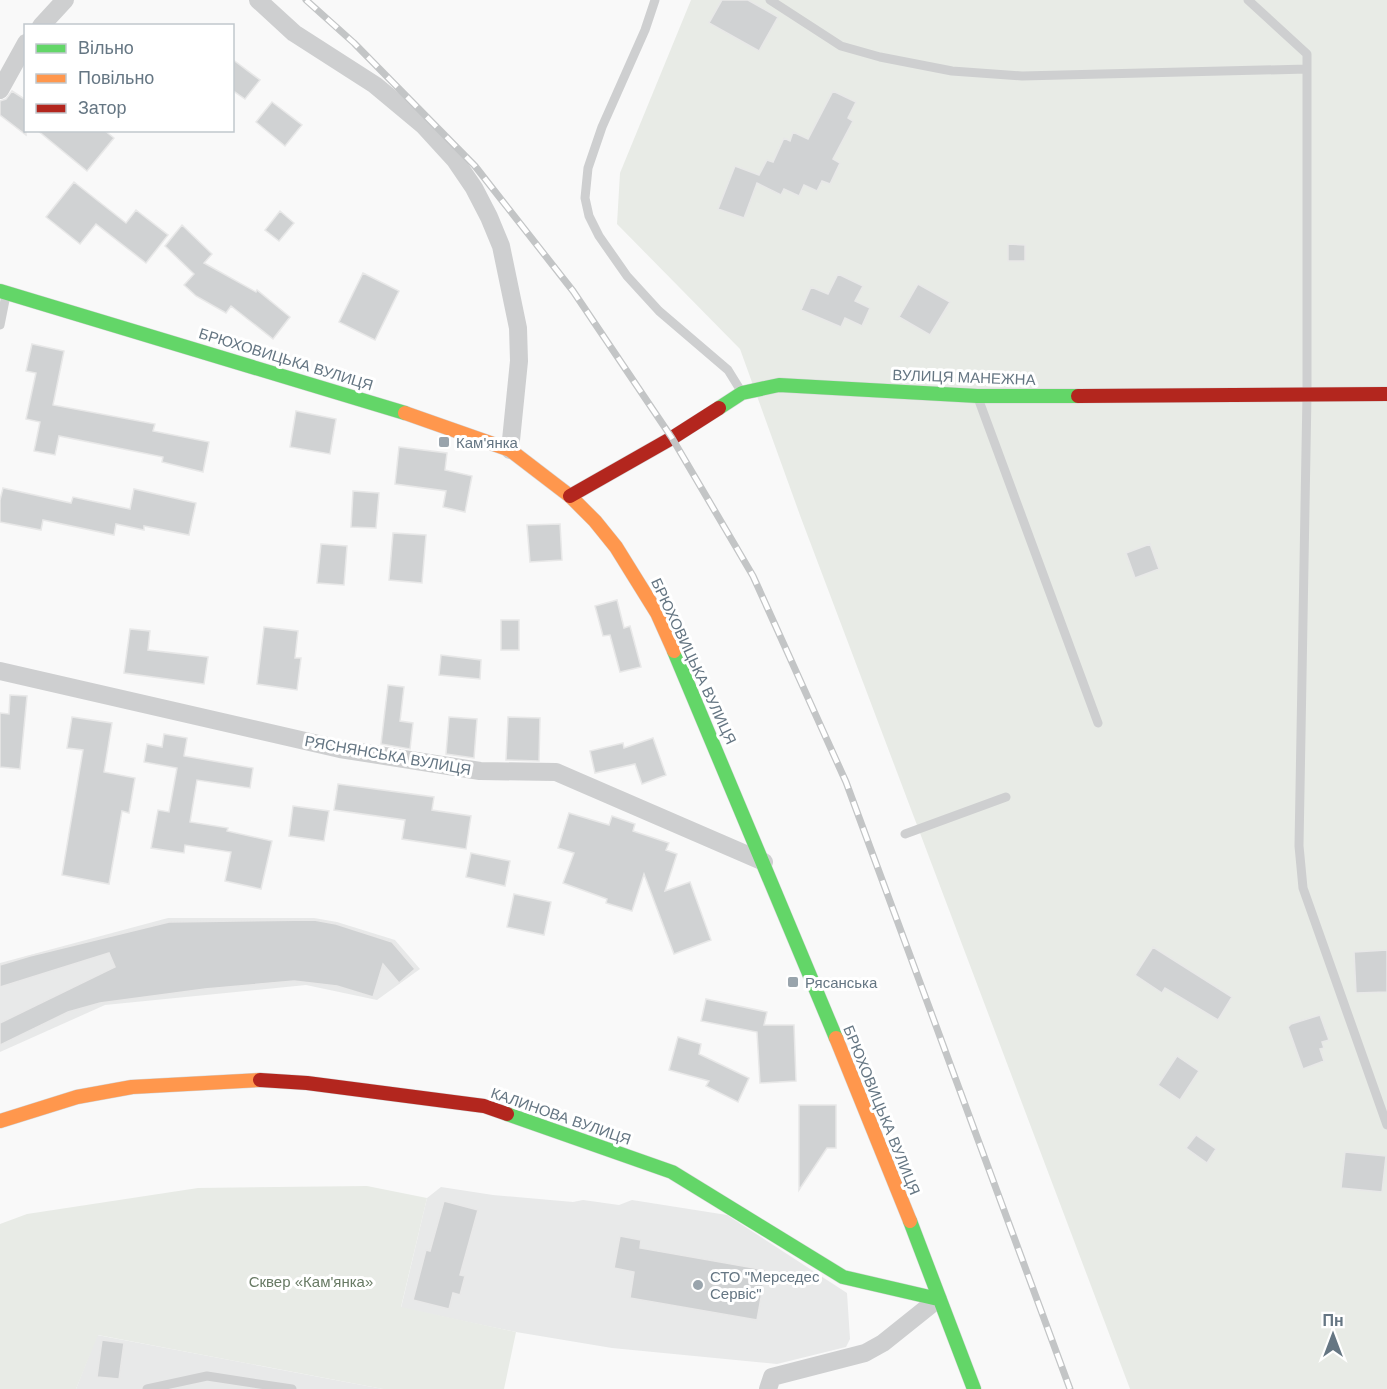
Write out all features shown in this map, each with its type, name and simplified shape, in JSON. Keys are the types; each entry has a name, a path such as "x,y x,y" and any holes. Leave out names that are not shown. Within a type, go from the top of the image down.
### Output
{"street":[{"path":"43,24 65,0"},
{"path":"258,0 294,33 375,86 423,125 455,160 474,188 501,246 518,328 519,361 510,450"},
{"path":"0,90 24,47"},
{"name":"БРЮХОВИЦЬКА ВУЛИЦЯ","path":"3,292 406,413 510,450 570,496 595,520 616,547 657,613 729,776 881,1145 974,1389"},
{"name":"ВУЛИЦЯ МАНЕЖНА","path":"570,496 672,438 742,393 779,385 977,396 1387,394"},
{"name":"РЯСНЯНСЬКА ВУЛИЦЯ","path":"0,671 339,749 480,771 556,772 764,862"},
{"name":"КАЛИНОВА ВУЛИЦЯ","path":"0,1121 77,1097 132,1087 257,1080 307,1083 484,1106 672,1172 843,1277 938,1299"},
{"path":"768,1389 772,1377 865,1353 883,1343 938,1299"}],"lane":[{"path":"656,0 602,127 588,168 585,198 589,216 599,236 627,276 659,311 728,370 742,393"},
{"path":"770,0 841,46 880,57 952,71 1022,76 1307,69"},
{"path":"1248,0 1306,54 1307,69 1307,394 1299,846 1303,888 1387,1125"},
{"path":"0,325 3,292"},
{"path":"977,396 1098,723"},
{"path":"905,834 1006,797"},
{"path":"147,1389 169,1387 207,1376 292,1389"}],"shaded area":[{"path":"168,918 314,918 337,922 395,940 420,969 377,1000 306,985 105,1005 0,1052 0,963"},
{"path":"441,1187 493,1195 573,1202 583,1200 619,1205 632,1200 727,1215 847,1293 850,1339 846,1347 777,1364 612,1348 516,1332 401,1308 427,1198"},
{"path":"97,1335 383,1389 76,1389"}],"green space":[{"path":"691,0 1387,0 1387,1389 1130,1389 801,518 740,349 617,224 620,173"},
{"name":"Сквер «Кам'янка»","path":"367,1186 427,1198 401,1307 516,1332 504,1389 383,1389 98,1335 76,1389 0,1389 0,1224 27,1214 198,1188"}],"building":[{"path":"722,0 748,0 778,17 759,51 709,23"},
{"path":"234,60 260,80 245,99 234,91"},
{"path":"12,91 24,99 24,132 26,135 0,115 0,101 6,99"},
{"path":"833,91 856,102 848,118 853,121 833,159 840,163 830,184 822,181 817,191 804,185 799,196 784,189 781,195 757,183 744,218 718,209 735,166 759,175 767,160 773,162 784,138 790,141 793,132 808,139"},
{"path":"272,102 302,125 285,146 256,122"},
{"path":"39,132 106,132 114,138 87,171"},
{"path":"74,182 126,223 136,210 168,235 146,263 96,224 80,244 46,217"},
{"path":"280,211 294,223 279,241 265,230"},
{"path":"182,225 212,254 204,263 256,292 257,290 290,317 273,339 231,306 226,313 196,296 184,285 194,274 165,246"},
{"path":"1008,244 1025,245 1025,261 1008,261"},
{"path":"363,273 399,291 375,340 339,322"},
{"path":"838,274 863,286 855,301 870,308 862,326 845,318 841,327 801,310 811,287 828,294"},
{"path":"918,284 950,302 930,335 899,317"},
{"path":"32,344 64,351 53,405 155,424 153,431 209,442 203,472 162,462 163,457 59,436 55,455 34,451 40,422 26,419 36,373 26,371"},
{"path":"296,411 336,419 330,454 290,447"},
{"path":"399,447 447,453 445,470 472,476 465,512 443,507 446,491 395,484"},
{"path":"3,488 71,503 73,497 130,509 134,489 196,503 189,535 144,526 144,530 116,524 114,535 43,520 41,530 0,522 0,500"},
{"path":"353,491 379,493 376,528 351,527"},
{"path":"560,524 562,560 530,562 527,525"},
{"path":"393,533 426,535 422,583 389,580"},
{"path":"321,544 347,546 344,585 317,583"},
{"path":"1150,544 1159,569 1135,578 1126,553"},
{"path":"617,600 624,628 630,626 641,667 620,672 610,635 603,636 595,606"},
{"path":"501,620 519,620 519,650 501,650"},
{"path":"264,627 298,631 295,658 301,658 297,690 257,684"},
{"path":"130,629 150,631 148,650 208,657 204,684 124,673"},
{"path":"441,655 481,660 480,679 439,675"},
{"path":"388,685 404,687 400,721 413,723 410,749 381,744"},
{"path":"10,695 27,696 20,769 0,767 0,713 9,714"},
{"path":"72,717 112,723 104,772 135,778 129,813 122,811 109,884 62,875 83,750 67,748"},
{"path":"449,717 477,719 474,758 446,754"},
{"path":"508,717 540,718 539,761 506,760"},
{"path":"164,734 187,738 184,756 253,768 250,788 197,780 190,822 228,828 227,831 272,841 261,889 225,881 231,852 185,845 184,853 151,848 158,810 169,812 177,768 144,762 147,744 162,747"},
{"path":"653,738 666,775 642,784 635,764 595,773 590,751 623,743 624,748"},
{"path":"338,784 434,797 432,810 471,816 466,849 402,839 405,820 334,810"},
{"path":"293,806 329,811 324,841 289,836"},
{"path":"569,813 609,825 612,816 635,824 633,831 669,843 666,850 677,854 665,891 690,882 711,940 674,954 644,874 632,911 606,903 607,899 563,883 574,853 558,848"},
{"path":"471,853 510,861 505,886 466,877"},
{"path":"514,894 551,902 544,935 507,927"},
{"path":"314,920 336,924 392,942 415,969 399,983 383,964 373,997 337,986 294,981 205,989 100,1003 68,1012 0,1045 0,1023 115,967 109,953 0,987 0,965 169,922"},
{"path":"1153,947 1232,997 1218,1020 1165,988 1162,993 1135,975"},
{"path":"1387,950 1387,992 1356,993 1354,952"},
{"path":"706,999 767,1012 764,1025 794,1025 796,1081 760,1083 757,1032 701,1021"},
{"path":"1320,1015 1329,1040 1322,1042 1324,1048 1320,1049 1324,1061 1303,1069 1288,1027"},
{"path":"678,1037 701,1044 699,1054 749,1078 738,1102 706,1086 709,1081 669,1070"},
{"path":"1177,1056 1199,1071 1180,1100 1158,1085"},
{"path":"799,1105 836,1105 836,1148 827,1148 799,1190"},
{"path":"1196,1135 1216,1149 1207,1163 1186,1148"},
{"path":"1345,1152 1386,1156 1382,1192 1341,1188"},
{"path":"444,1201 478,1210 460,1275 465,1276 460,1295 453,1293 449,1309 413,1300 426,1250 430,1251"},
{"name":"СТО \"Мерседес Сервіс\"","path":"620,1236 641,1240 640,1248 766,1270 757,1320 630,1298 634,1272 614,1268"},
{"path":"102,1340 124,1343 119,1379 97,1377"}],"railway":[{"path":"306,0 354,43 475,166 573,291 672,438 753,576 846,782 1070,1389"}],"traffic: fast":[{"path":"0,291 405,413"},
{"path":"719,408 742,393 779,385 977,396 1078,396"},
{"path":"674,651 836,1038"},
{"path":"507,1114 672,1172 843,1277 938,1299"},
{"path":"910,1221 974,1389"}],"traffic: slow":[{"path":"405,413 510,450 570,496 595,521 616,547 657,613 674,651"},
{"path":"836,1038 910,1221"},
{"path":"0,1121 77,1097 132,1087 260,1080"}],"traffic: jam":[{"path":"1078,396 1387,394"},
{"path":"570,496 672,438 719,408"},
{"path":"260,1080 307,1083 484,1106 507,1114"}],"place":[{"name":"Кам'янка","path":"444,442"},
{"name":"Рясанська","path":"793,982"},
{"name":"СТО \"Мерседес Сервіс\"","path":"698,1285"}]}
